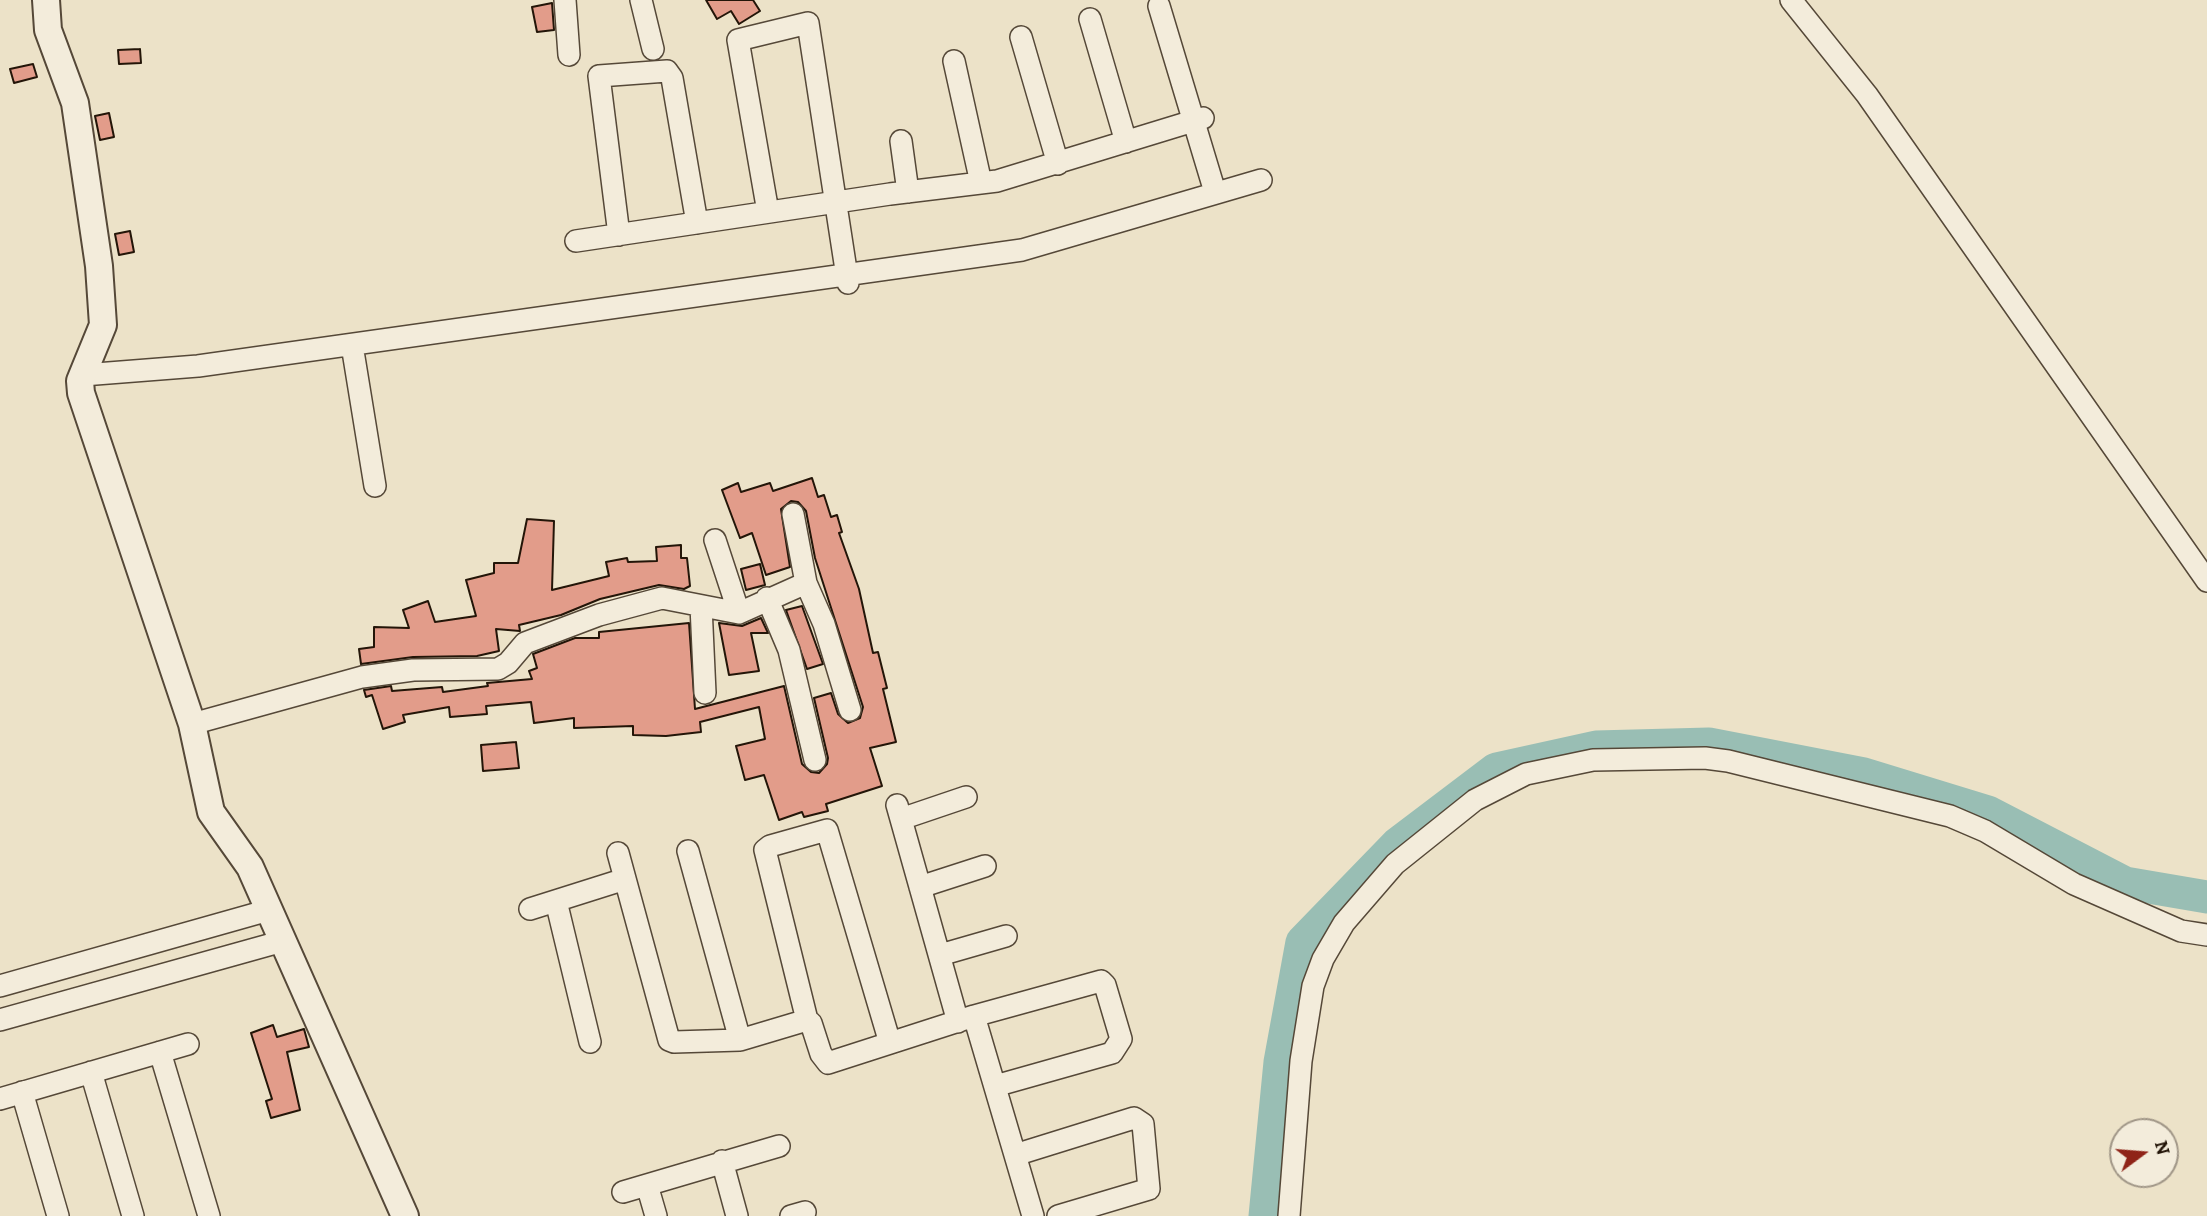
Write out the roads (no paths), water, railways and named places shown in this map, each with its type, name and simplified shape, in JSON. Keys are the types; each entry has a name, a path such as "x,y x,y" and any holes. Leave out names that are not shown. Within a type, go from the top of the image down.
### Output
{"street":[{"path":"46,0 48,30 75,103 99,266 103,325 83,375 81,393 192,724 211,812 250,867 405,1216"},
{"path":"565,0 569,55"},
{"path":"640,0 653,49"},
{"path":"1791,0 1867,95 2207,581"},
{"path":"1159,6 1198,119 1215,192"},
{"path":"1090,19 1126,142"},
{"path":"768,212 738,40 808,23 848,279"},
{"path":"1021,37 1058,164"},
{"path":"954,61 981,183"},
{"path":"619,235 599,76 667,71 673,78 697,223"},
{"path":"576,241 981,183 1058,164 1198,119"},
{"path":"901,141 908,192"},
{"path":"83,375 198,366 848,279 1022,250 1261,180"},
{"path":"352,345 376,486"},
{"path":"793,514 806,583 828,634 850,709"},
{"path":"715,540 739,613"},
{"path":"192,724 362,677 413,670 498,670 508,663 525,643 599,615 662,598 739,613 767,598 806,583"},
{"path":"767,598 789,650 815,760"},
{"path":"701,606 705,693"},
{"path":"1289,1216 1301,1061 1313,986 1323,959 1344,923 1395,864 1475,800 1526,774 1593,760 1705,758 1728,761 1950,816 1985,831 2074,884 2181,931 2207,935"},
{"path":"965,797 899,812 940,955 995,1086 1033,1216"},
{"path":"890,1043 827,830 769,846 765,850 807,1020 811,1023 821,1054 828,1063 966,1019 1101,981 1105,985 1121,1039 1112,1053 995,1086"},
{"path":"688,851 740,1040"},
{"path":"618,853 669,1040 740,1040 807,1020"},
{"path":"920,887 985,866"},
{"path":"530,909 625,879"},
{"path":"556,901 590,1042"},
{"path":"0,986 270,909"},
{"path":"940,955 1006,936"},
{"path":"0,1020 283,941"},
{"path":"0,1098 188,1044"},
{"path":"160,1052 209,1216"},
{"path":"91,1072 133,1216"},
{"path":"22,1092 58,1216"},
{"path":"1015,1156 1134,1118 1143,1124 1149,1189 1058,1216"},
{"path":"623,1192 779,1146"},
{"path":"722,1161 737,1216"},
{"path":"647,1185 656,1216"}],"waterway":[{"path":"1265,1216 1280,1062 1302,942 1397,844 1496,769 1596,747 1709,744 1864,774 1988,812 2125,883 2207,897"}]}
